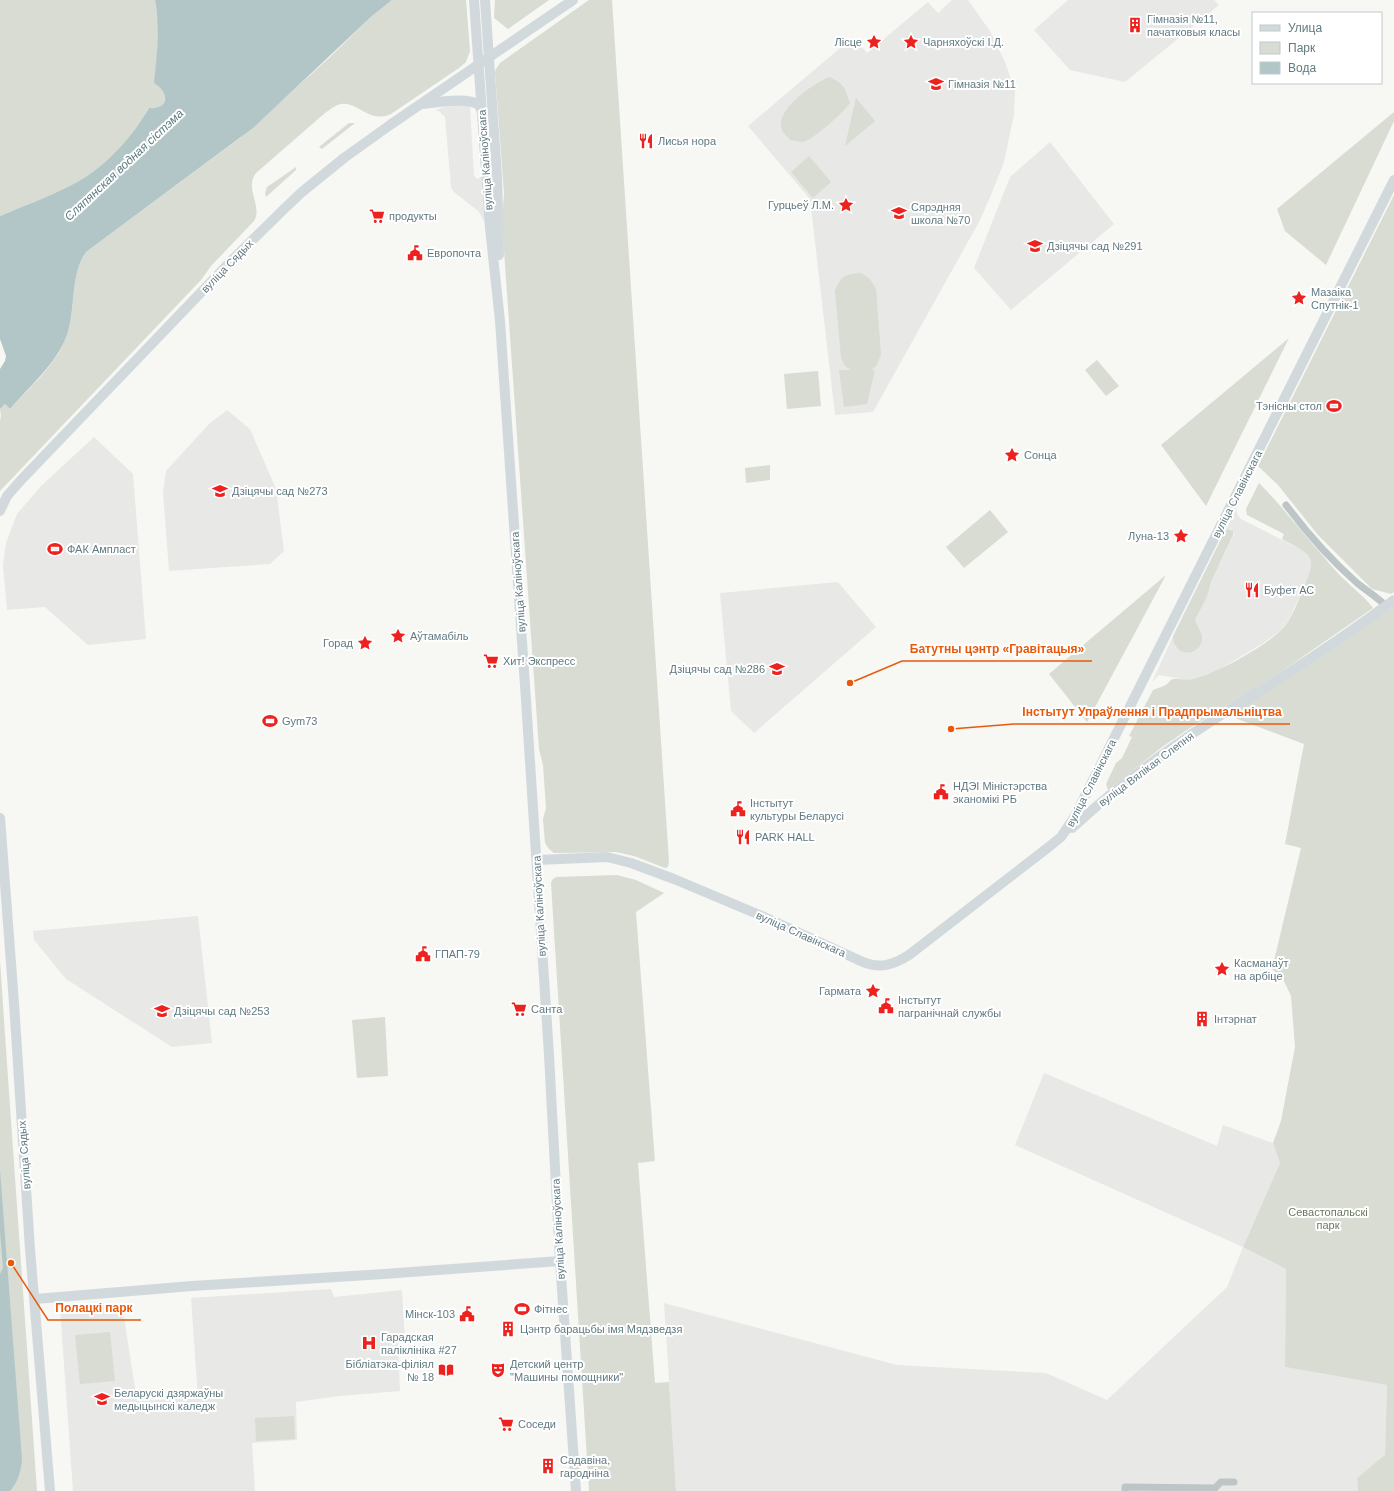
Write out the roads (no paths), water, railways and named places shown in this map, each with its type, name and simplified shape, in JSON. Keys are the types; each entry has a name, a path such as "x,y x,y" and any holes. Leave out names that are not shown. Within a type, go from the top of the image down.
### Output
{"street":[{"name":"вуліца Каліноўскага","path":"474,0 490,228 500,321 537,860 560,1261 576,1491"},
{"name":"вуліца Каліноўскага","path":"485,0 497,176 500,321"},
{"name":"вуліца Сядых","path":"0,511 3,499 234,258 284,209 351,153 573,0"},
{"path":"420,105 442,102 470,101 479,105 482,110"},
{"name":"вуліца Славінскага","path":"537,860 606,858 631,863 674,879 762,916 863,962 879,966 895,963 909,955 1062,837 1071,824 1394,180"},
{"path":"1286,505 1330,557 1358,584 1390,603"},
{"name":"вуліца Вялікая Слепня","path":"1062,837 1104,799 1179,743 1227,710 1278,679 1390,603"},
{"path":"1088,790 1104,799"},
{"name":"вуліца Сядых","path":"0,818 30,1249 50,1491"},
{"path":"35,1299 192,1286 389,1274 560,1261"},
{"path":"1124,1491 1125,1487 1215,1488 1221,1482 1234,1482"}],"water":[{"name":"Сляпянская водная сістэма","path":"155,0 392,0 372,16 253,128 86,252 81,261 75,281 70,325 67,335 57,355 50,365 10,409 5,404 0,409 0,369 6,356 0,339 0,216 60,191 90,174 109,158 127,139 149,108 156,108 164,103 165,95 163,91 154,83 158,31"},
{"path":"0,1170 22,1459 19,1476 10,1491 0,1491 0,1274 3,1268 0,1232"}],"place":[{"name":"Гімназія №11, пачатковыя класы","path":"1135,25"},
{"name":"Лісце","path":"874,42"},
{"name":"Чарняхоўскі І.Д.","path":"911,42"},
{"name":"Гімназія №11","path":"936,84"},
{"name":"Лисья нора","path":"646,141"},
{"name":"Гурцьеў Л.М.","path":"846,205"},
{"name":"Сярэдняя школа №70","path":"899,213"},
{"name":"продукты","path":"377,216"},
{"name":"Дзіцячы сад №291","path":"1035,246"},
{"name":"Европочта","path":"415,253"},
{"name":"Мазаіка Спутнік-1","path":"1299,298"},
{"name":"Тэнісны стол","path":"1334,406"},
{"name":"Сонца","path":"1012,455"},
{"name":"Дзіцячы сад №273","path":"220,491"},
{"name":"Луна-13","path":"1181,536"},
{"name":"ФАК Ампласт","path":"55,549"},
{"name":"Буфет АС","path":"1252,590"},
{"name":"Аўтамабіль","path":"398,636"},
{"name":"Горад","path":"365,643"},
{"name":"Хит! Экспресс","path":"491,661"},
{"name":"Дзіцячы сад №286","path":"777,669"},
{"name":"Батутны цэнтр «Гравітацыя»","path":"850,683"},
{"name":"Gym73","path":"270,721"},
{"name":"Інстытут Упраўлення і Прадпрымальніцтва","path":"951,729"},
{"name":"НДЭІ Міністэрства эканомікі РБ","path":"941,792"},
{"name":"Інстытут культуры Беларусі","path":"738,809"},
{"name":"PARK HALL","path":"743,837"},
{"name":"ГПАП-79","path":"423,954"},
{"name":"Касманаўт на арбіце","path":"1222,969"},
{"name":"Гармата","path":"873,991"},
{"name":"Інстытут пагранічнай службы","path":"886,1006"},
{"name":"Санта","path":"519,1009"},
{"name":"Дзіцячы сад №253","path":"162,1011"},
{"name":"Інтэрнат","path":"1202,1019"},
{"name":"Полацкі парк","path":"11,1263"},
{"name":"Фітнес","path":"522,1309"},
{"name":"Мінск-103","path":"467,1314"},
{"name":"Цэнтр барацьбы імя Мядзведзя","path":"508,1329"},
{"name":"Гарадская паліклініка #27","path":"369,1343"},
{"name":"Бібліатэка-філіял № 18","path":"446,1370"},
{"name":"Детский центр \"Машины помощники\"","path":"498,1370"},
{"name":"Беларускі дзяржаўны медыцынскі каледж","path":"102,1399"},
{"name":"Соседи","path":"506,1424"},
{"name":"Садавіна, гародніна","path":"548,1466"}],"park label":[{"name":"Севастопальскі парк","path":"1328,1218"}]}
